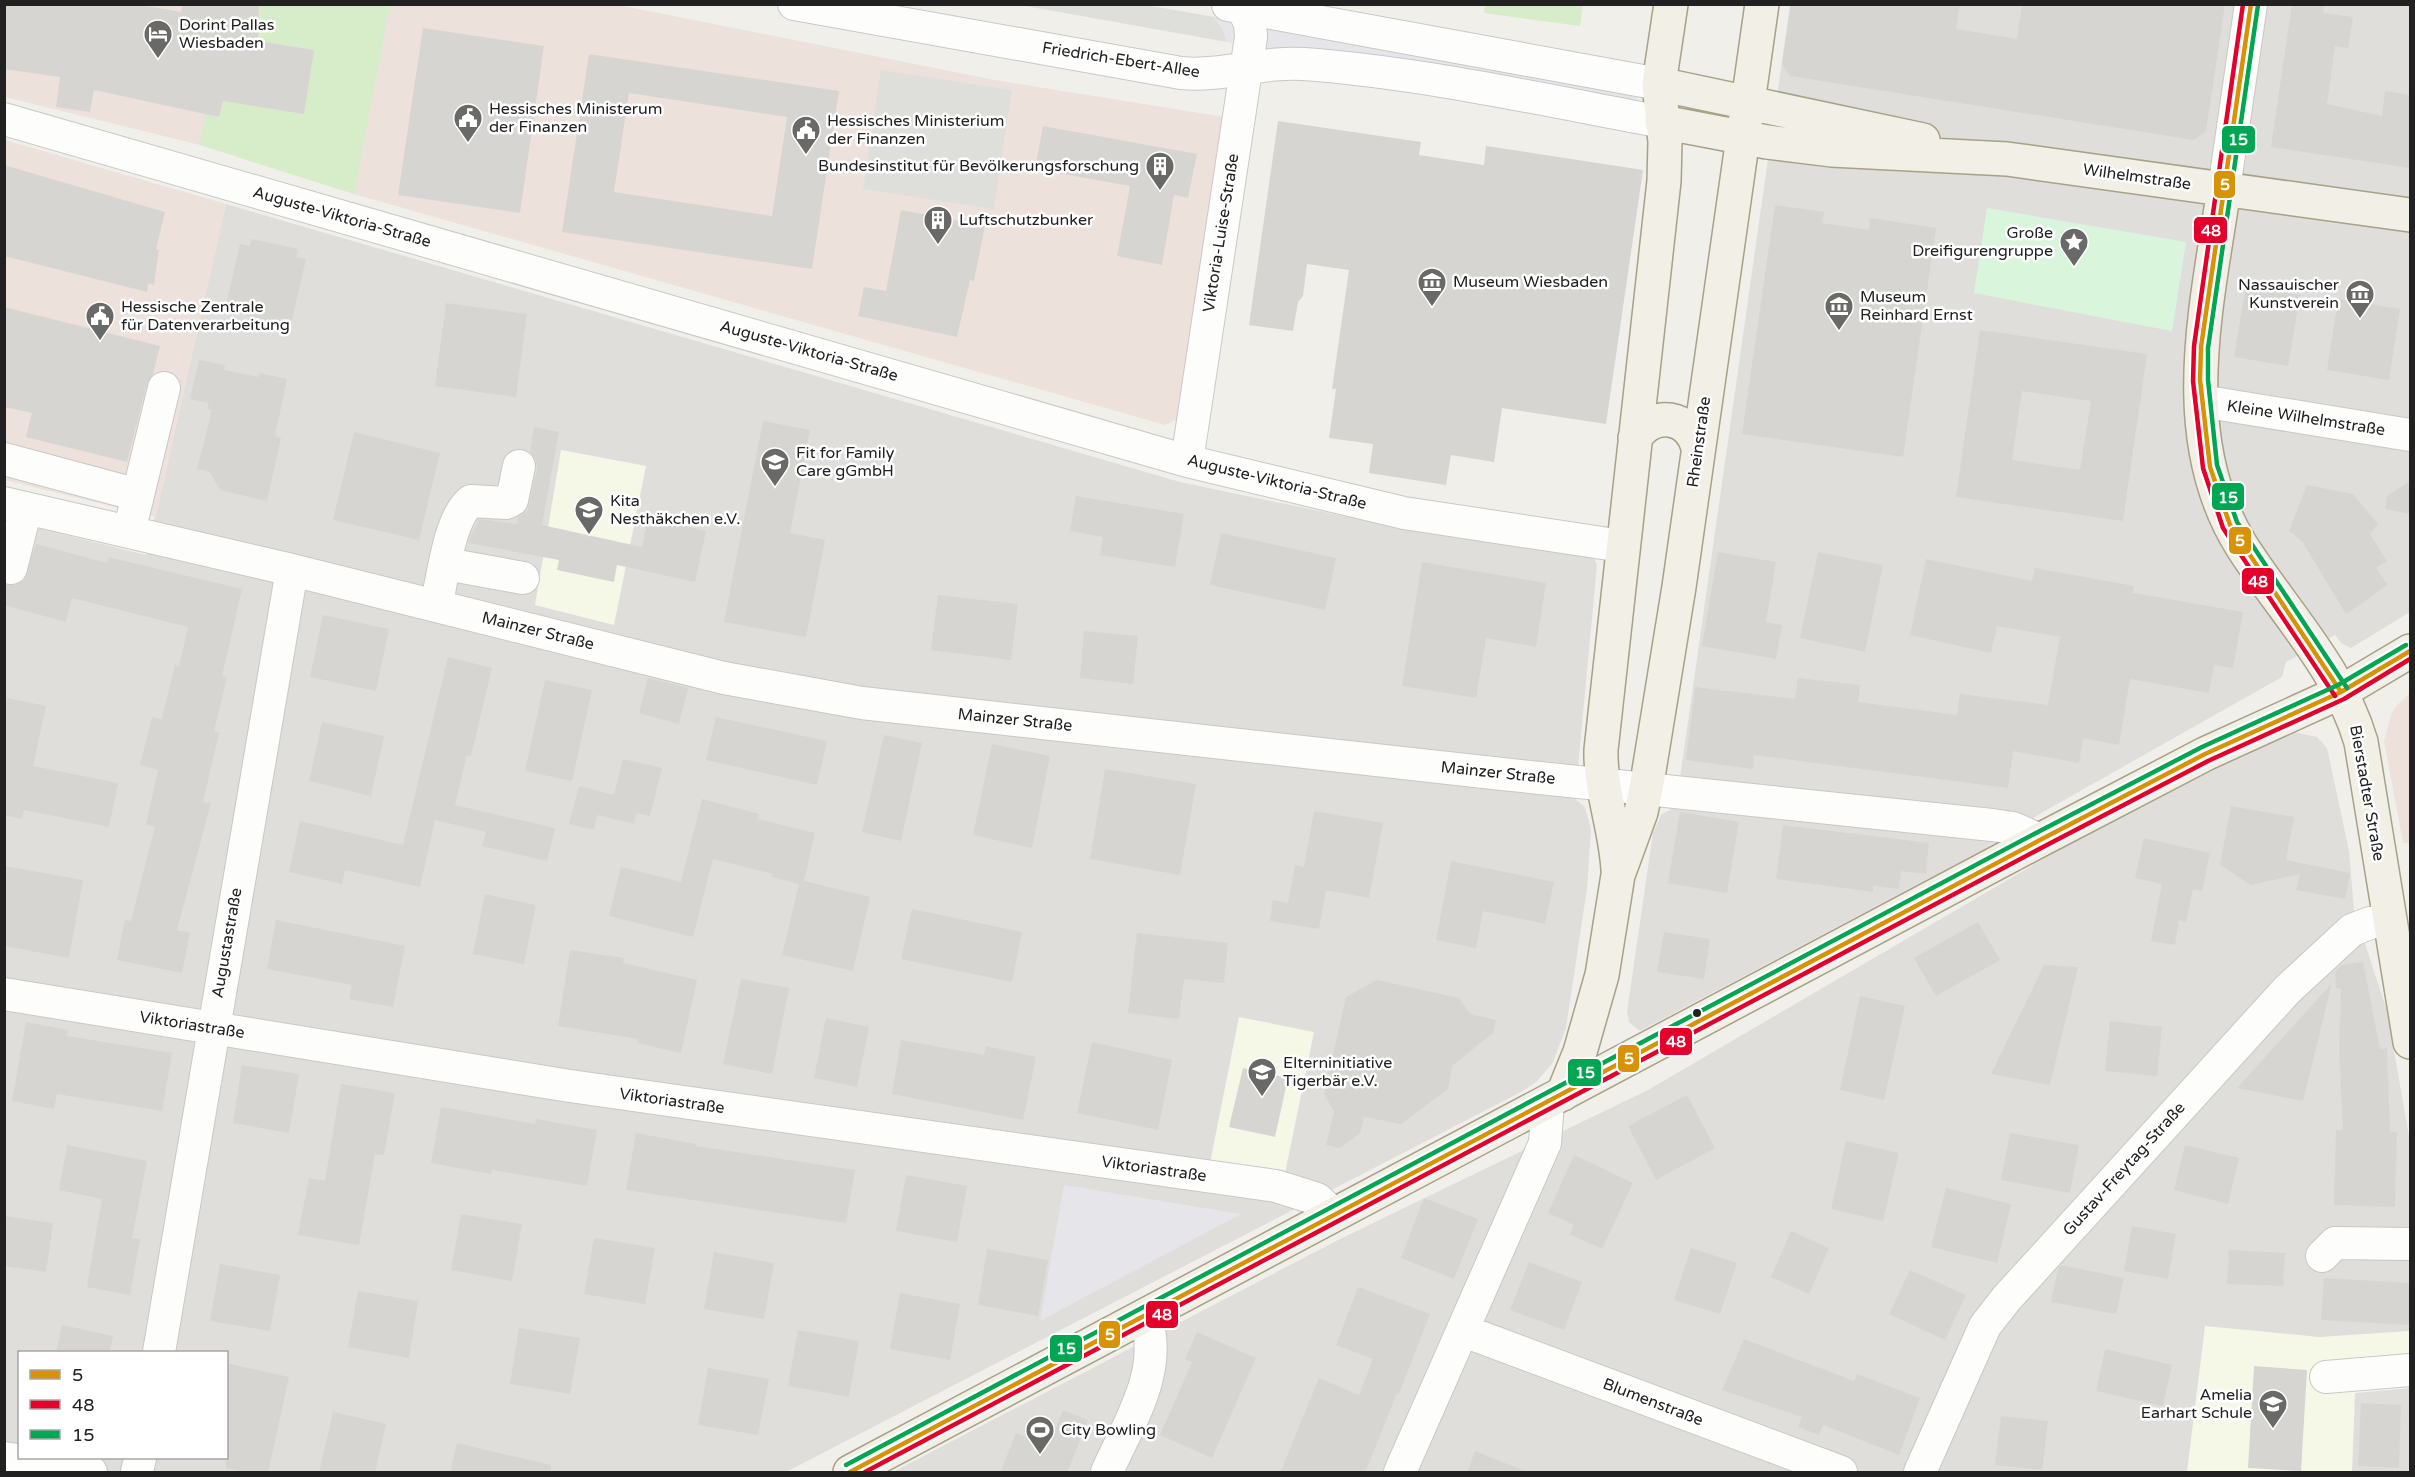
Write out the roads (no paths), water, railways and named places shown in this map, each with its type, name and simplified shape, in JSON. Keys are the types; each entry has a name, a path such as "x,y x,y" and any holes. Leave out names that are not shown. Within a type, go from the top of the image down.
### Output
{"main road":[{"name":"Rheinstraße","path":"1618,875 1614,836 1602,784 1601,750 1664,181 1665,142 1659,84 1671,4"},
{"name":"Rheinstraße","path":"1602,975 1618,875 1641,812 1646,789 1679,587 1762,4"},
{"name":"Wilhelmstraße","path":"1659,84 1748,101 2007,159 2410,215"},
{"name":"Wilhelmstraße","path":"1662,122 1743,138 1832,150 2007,159"},
{"name":"Bierstadter Straße","path":"2224,189 2201,347 2201,401 2210,467 2230,525 2341,692 2361,742 2389,920 2405,973 2410,1042"},
{"path":"1635,438 1646,425 1662,419 1670,419 1686,426 1692,432 1698,448"},
{"path":"850,1473 2040,840 2205,754 2341,692 2410,651"},
{"path":"1602,975 1605,1047 1610,1069"},
{"path":"1556,1098 1580,1052 1602,975"}],"street":[{"name":"Friedrich-Ebert-Allee","path":"794,4 1181,73 1202,75 1284,64 1304,64 1409,77 1662,122"},
{"path":"2224,189 2251,4"},
{"name":"Viktoria-Luise-Straße","path":"1186,461 1251,28 1235,6"},
{"path":"1235,6 1659,84"},
{"name":"Auguste-Viktoria-Straße","path":"4,119 1186,461 1404,513 1622,546"},
{"path":"129,532 164,388"},
{"name":"Kleine Wilhelmstraße","path":"2201,401 2410,435"},
{"path":"4,459 138,495"},
{"path":"436,606 463,507 471,501 506,503 512,500 519,466"},
{"path":"11,568 15,506"},
{"name":"Mainzer Straße","path":"15,506 292,570 724,678 862,703 1992,825 2013,828 2040,840"},
{"path":"446,564 523,578"},
{"name":"Augustastraße","path":"159,1351 292,570"},
{"name":"Gustav-Freytag-Straße","path":"1920,1473 1985,1326 2006,1299 2287,990 2352,930 2370,923 2389,920"},
{"name":"Viktoriastraße","path":"4,994 570,1086 1276,1186 1317,1198 1334,1215"},
{"path":"1400,1473 1545,1143 1556,1098"},
{"path":"2322,1256 2336,1243 2410,1244"},
{"path":"1107,1473 1148,1379 1153,1353 1152,1334 1145,1316"},
{"name":"Blumenstraße","path":"1464,1331 1841,1473"},
{"path":"2326,1377 2410,1370"},
{"path":"4,1458 91,1473"}],"place":[{"name":"Dorint Pallas Wiesbaden","path":"158,60"},
{"name":"Hessisches Ministerum der Finanzen","path":"468,144"},
{"name":"Hessisches Ministerium der Finanzen","path":"806,156"},
{"name":"Bundesinstitut für Bevölkerungsforschung","path":"1160,192"},
{"name":"Luftschutzbunker","path":"938,246"},
{"name":"Große Dreifigurengruppe","path":"2074,268"},
{"name":"Museum Wiesbaden","path":"1432,308"},
{"name":"Nassauischer Kunstverein","path":"2360,320"},
{"name":"Museum Reinhard Ernst","path":"1839,332"},
{"name":"Hessische Zentrale für Datenverarbeitung","path":"100,342"},
{"name":"Fit for Family Care gGmbH","path":"775,488"},
{"name":"Kita Nesthäkchen e.V.","path":"589,536"},
{"name":"Elterninitiative Tigerbär e.V.","path":"1262,1098"},
{"name":"Amelia Earhart Schule","path":"2273,1430"},
{"name":"City Bowling","path":"1040,1456"}]}
